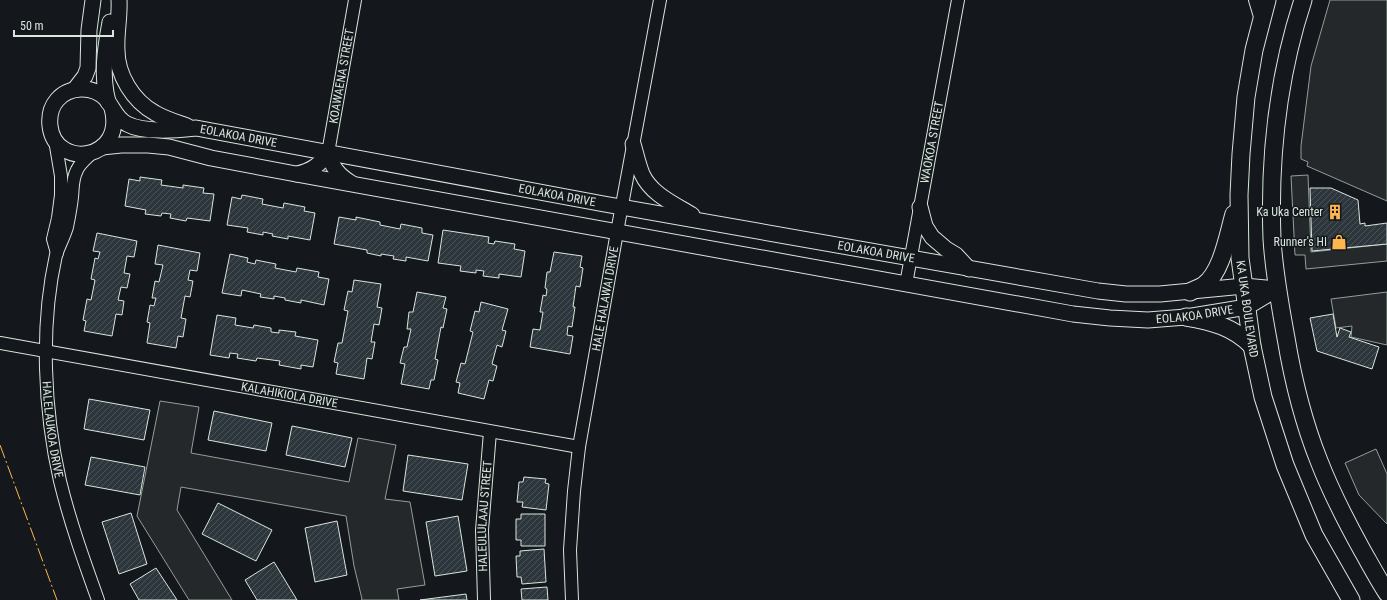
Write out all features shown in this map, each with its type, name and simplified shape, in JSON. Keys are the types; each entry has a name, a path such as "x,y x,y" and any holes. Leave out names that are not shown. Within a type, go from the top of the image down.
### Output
{"main road":[{"name":"KA UKA BOULEVARD","path":"1267,0 1254,50 1246,98 1239,194 1240,258 1252,346 1263,397 1285,465 1314,535 1351,600"},
{"path":"1303,0 1296,20 1286,67 1274,150 1272,184 1272,240 1277,289 1297,397 1318,460 1336,502 1387,593"},
{"path":"1190,292 1204,285 1211,278 1217,268 1224,251 1239,194"},
{"path":"1186,317 1212,322 1238,333 1252,346"}],"street":[{"path":"75,89 85,76 88,68 89,30 93,0"},
{"path":"110,105 106,98 97,92 86,89 75,89 65,93 57,100 51,110 49,120 50,131 62,148 72,153 82,154 98,150 109,139 114,129 114,118 104,85 104,64 111,14 115,0"},
{"path":"119,0 116,49 117,59 123,79 140,102 156,114 166,119 196,128"},
{"name":"KOAWAENA STREET","path":"328,153 355,0"},
{"name":"HALE HALAWAI DRIVE","path":"572,600 570,550 574,491 579,448 621,206 660,0"},
{"name":"WAOKOA STREET","path":"906,284 958,0"},
{"path":"1255,0 1261,20"},
{"name":"EOLAKOA DRIVE","path":"110,105 123,122 139,129 173,130 196,128 969,269 1098,291 1126,294 1190,292 1244,286 1277,289"},
{"name":"HALELAUKOA DRIVE","path":"55,140 61,176 61,195 53,239 57,253"},
{"path":"633,144 646,181 670,202 702,220"},
{"name":"EOLAKOA DRIVE","path":"98,150 121,145 169,147 211,158 296,174 1073,314 1148,320 1186,317 1247,307 1277,289"},
{"name":"HALELAUKOA DRIVE","path":"98,150 82,163 77,170 72,184 67,227 57,253 50,298 46,351 50,427 60,482 78,545 98,600"},
{"path":"296,174 303,173 318,166 328,153 336,172 353,184"},
{"path":"920,207 925,226 932,237 956,255 969,269"},
{"name":"KALAHIKIOLA DRIVE","path":"0,343 579,448"},
{"name":"HALEULULAAU STREET","path":"484,600 482,530 490,432"}],"shaded area":[{"path":"1330,0 1387,0 1387,201 1307,166 1308,162 1301,159 1301,146 1311,66"},
{"path":"1308,175 1311,252 1387,244 1387,261 1306,269 1305,255 1295,255 1291,176"},
{"path":"1387,292 1387,345 1351,337 1352,326 1336,328 1331,299"},
{"path":"160,401 199,407 191,453 349,482 358,438 396,445 385,499 410,502 425,585 397,589 399,600 361,600 346,516 181,487 177,510 232,600 189,600 137,516"},
{"path":"1376,449 1387,474 1387,524 1359,495 1345,463"}],"building":[{"path":"140,177 162,180 161,185 183,188 183,185 204,188 203,193 214,194 210,221 187,218 186,221 170,218 171,214 162,213 161,216 145,214 146,210 125,206 129,179 140,181"},
{"name":"Ka Uka Center","path":"1310,188 1331,188 1358,200 1360,224 1365,223 1365,226 1387,223 1387,244 1312,251"},
{"path":"242,195 263,199 262,204 283,208 284,203 305,207 304,211 315,213 310,240 288,236 288,239 272,236 273,234 263,232 263,235 247,232 248,228 227,225 232,197 241,199"},
{"path":"339,217 356,220 356,217 380,222 380,225 400,229 401,224 422,228 422,233 433,235 428,261 406,257 406,261 393,259 394,256 381,254 381,256 367,253 367,250 334,244"},
{"path":"443,230 489,237 488,243 494,244 495,241 515,244 514,249 525,251 521,277 499,274 499,278 483,276 484,271 476,270 476,273 460,271 461,266 438,263"},
{"path":"97,233 137,241 134,257 127,256 124,273 130,274 127,288 121,287 118,300 124,301 122,315 116,314 112,336 84,331 86,321 83,320 87,299 91,300 95,280 91,279 95,258 98,259 100,252 93,251"},
{"path":"158,245 200,253 197,271 190,270 188,280 193,281 190,297 185,296 181,318 186,319 183,337 178,336 176,348 147,343 150,323 147,322 150,305 154,306 156,298 152,298 155,281 159,282 163,265 155,264"},
{"path":"554,252 582,256 580,267 583,268 580,287 576,286 572,327 568,326 567,335 573,336 570,354 530,347 533,329 540,330 543,312 540,312 543,295 546,296 547,289 545,288 547,272 550,272"},
{"path":"230,254 248,258 247,262 255,264 256,260 276,264 275,268 296,272 297,268 319,272 318,277 329,279 324,305 301,300 301,303 274,296 274,299 260,297 261,294 242,290 241,296 222,293"},
{"path":"354,280 381,284 377,307 382,308 379,325 374,324 371,342 375,342 372,359 367,358 364,379 336,374 338,363 334,362 338,343 342,343 348,311 344,310 348,291 352,292"},
{"path":"417,292 446,297 443,308 447,309 443,328 441,327 435,359 438,360 434,380 431,380 429,389 401,384 405,364 400,363 404,347 407,347 411,329 407,329 409,312 413,312"},
{"path":"481,302 508,309 502,330 506,331 502,347 497,345 492,364 497,366 493,381 489,380 484,399 458,393 460,383 456,382 461,363 465,364 473,332 470,331 475,311 479,312"},
{"path":"1333,314 1337,337 1340,328 1351,332 1349,337 1379,347 1372,369 1317,351 1310,318"},
{"path":"217,315 236,318 235,325 253,328 254,325 271,328 271,332 279,333 279,330 296,332 295,336 318,340 313,367 301,365 301,369 279,365 280,361 257,358 256,361 237,358 238,354 230,353 229,358 210,355"},
{"path":"89,399 150,410 144,440 84,429"},
{"path":"214,411 272,423 266,451 208,440"},
{"path":"292,426 352,438 345,467 286,455"},
{"path":"408,455 468,464 462,500 403,491"},
{"path":"91,457 145,467 140,495 85,485"},
{"path":"524,477 546,479 545,483 549,484 546,510 522,507 523,502 517,502 519,482 523,482"},
{"path":"218,503 272,530 256,561 202,534"},
{"path":"131,513 147,564 119,574 102,522"},
{"path":"521,514 545,514 545,546 521,546 521,540 516,540 516,519 521,519"},
{"path":"458,516 467,571 435,576 426,522"},
{"path":"337,521 347,575 315,582 305,528"},
{"path":"544,549 546,582 522,584 521,577 517,577 516,556 520,556 520,551"},
{"path":"274,562 297,600 257,600 245,580"},
{"path":"156,568 177,600 139,600 130,584"},
{"path":"547,587 548,600 522,600 521,589"},
{"path":"466,594 467,600 420,600"}],"power":[{"path":"0,445 57,600"}],"place":[{"name":"Ka Uka Center","path":"1335,212"},
{"name":"Runner's HI","path":"1339,242"}]}
